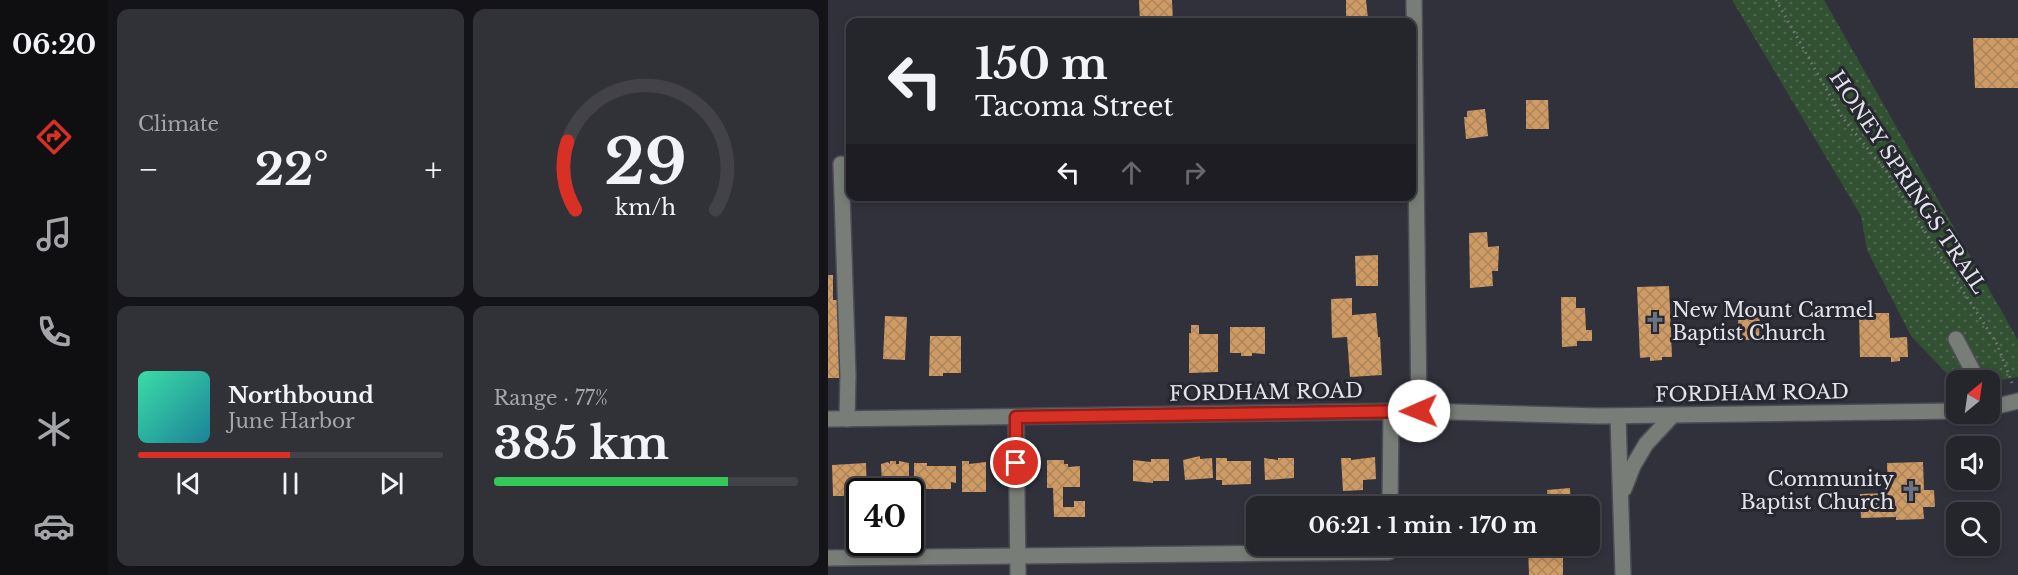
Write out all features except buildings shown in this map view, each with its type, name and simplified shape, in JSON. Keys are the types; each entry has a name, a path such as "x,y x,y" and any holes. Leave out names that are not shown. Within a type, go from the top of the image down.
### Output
{"street":[{"path":"1413,0 1413,18"},
{"path":"841,164 848,376 847,419"},
{"path":"1416,201 1419,411"},
{"path":"1956,339 1972,370"},
{"path":"2000,404 2018,401"},
{"name":"FORDHAM ROAD","path":"828,419 1419,411 1618,416 1946,411"},
{"path":"1390,496 1391,412"},
{"path":"1621,497 1633,466 1646,444 1673,415"},
{"path":"1618,416 1623,575"},
{"path":"1016,417 1018,575"},
{"path":"828,558 1246,553"}],"path":[{"name":"HONEY SPRINGS TRAIL","path":"1776,0 1842,117 1886,171 1997,344 2012,383"}],"green space":[{"path":"1732,0 1824,0 2018,340 2018,377 2000,380 2000,370 1946,370 1946,373 1911,336 1867,250 1861,216"}],"place":[{"name":"New Mount Carmel Baptist Church","path":"1655,322"},
{"name":"Community Baptist Church","path":"1911,491"}],"route":[{"path":"1016,463 1016,417 1419,411"}]}
